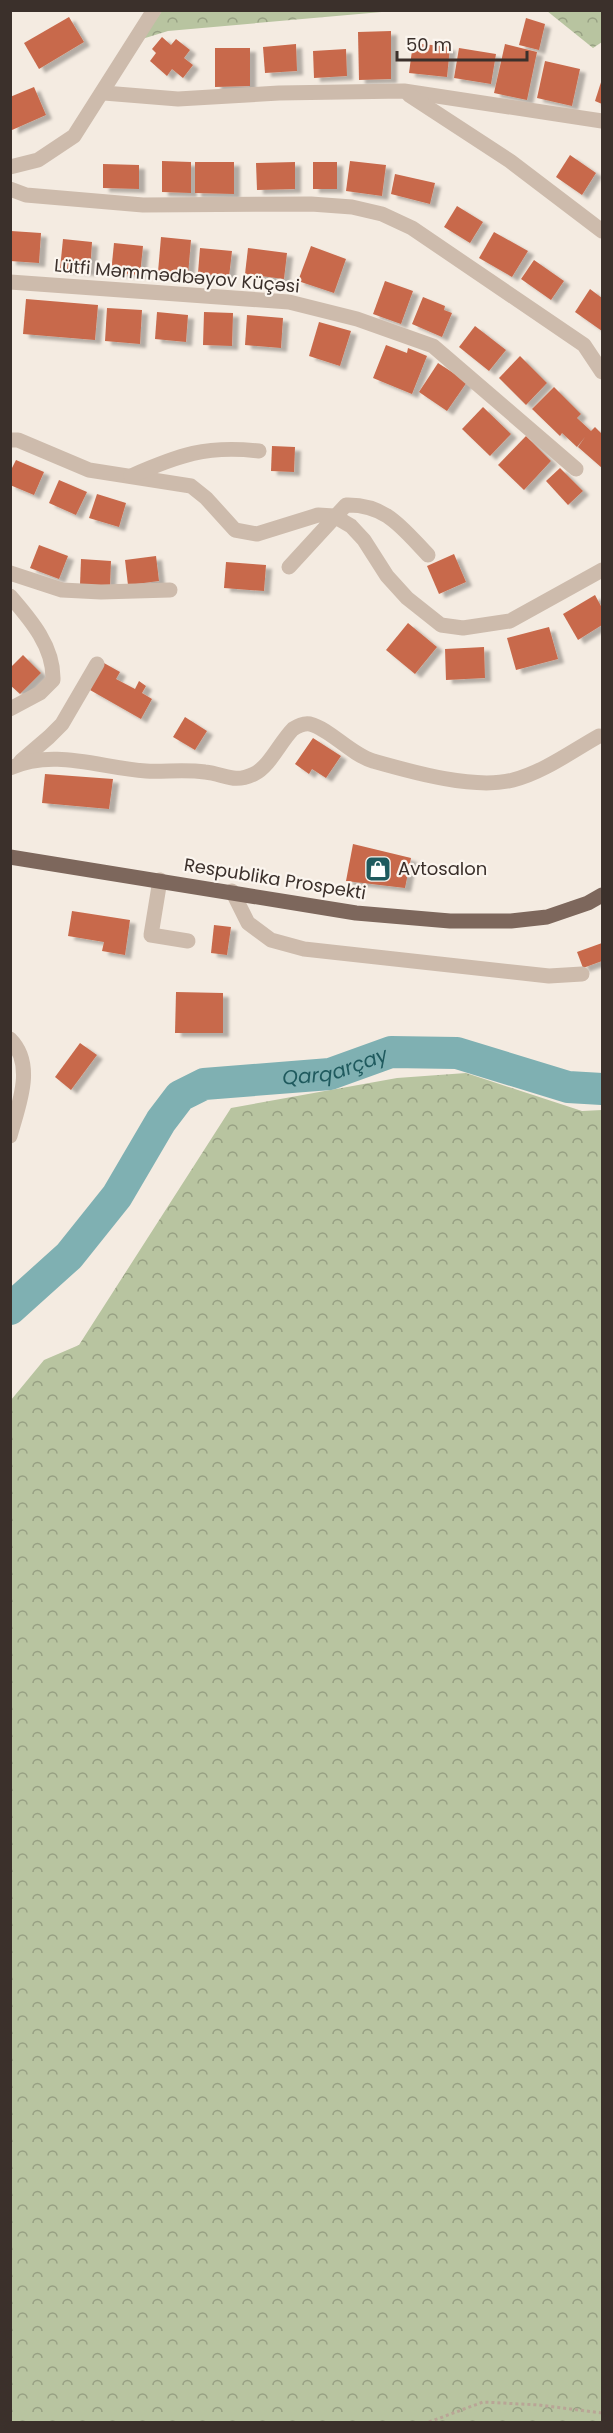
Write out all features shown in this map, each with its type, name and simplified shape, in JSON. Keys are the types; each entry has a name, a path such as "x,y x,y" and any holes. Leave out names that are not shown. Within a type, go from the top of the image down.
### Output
{"main road":[{"name":"Respublika Prospekti","path":"10,857 232,891 356,913 450,921 511,921 547,917 588,903 603,895"}],"street":[{"path":"10,167 38,160 74,136 104,93 154,10"},
{"path":"104,93 178,99 279,93 404,91 603,121"},
{"path":"404,91 510,161 603,231"},
{"path":"10,189 26,195 143,205 311,204 352,207 382,214 412,228 584,345 603,372"},
{"name":"Lütfi Məmmədbəyov Küçəsi","path":"10,282 289,302 357,319 432,346 576,470"},
{"path":"10,440 18,440 89,470 128,478 168,481 191,486 206,498 235,530 257,534 318,515 334,516 351,526 364,540 387,576 406,598 441,625 463,628 510,621 603,570"},
{"path":"128,478 160,463 193,452 233,448 259,452"},
{"path":"289,567 346,505 372,507 388,516 428,555"},
{"path":"10,573 62,590 101,592 170,590"},
{"path":"10,596 40,635 53,665 53,680 40,693 10,710"},
{"path":"13,766 62,724 97,664"},
{"path":"13,766 48,758 145,771 206,772 227,779 237,779 255,773 293,729 300,724 310,724 352,752 371,760 448,778 484,783 513,780 542,768 598,736"},
{"path":"160,880 151,934 188,941"},
{"path":"232,891 248,923 271,940 303,950 549,976 582,974"},
{"path":"10,1039 23,1060 24,1079 10,1136"}],"path":[{"path":"429,2422 483,2402 539,2405 603,2413"}],"green space":[{"path":"162,11 393,11 168,31 142,39"},
{"path":"547,11 602,11 602,42 593,48"},
{"path":"466,1073 582,1111 602,1110 602,2422 11,2422 11,1400 44,1360 79,1345 231,1108 397,1078"}],"building":[{"path":"69,17 84,42 39,69 24,43"},
{"path":"526,18 545,24 539,50 519,45"},
{"path":"391,31 391,79 359,80 358,32"},
{"path":"162,37 171,45 176,39 190,50 184,58 193,65 183,78 172,69 167,76 150,61 156,53 152,49"},
{"path":"413,43 450,47 447,77 409,73"},
{"path":"296,44 297,71 265,73 263,47"},
{"path":"505,44 537,52 527,100 494,93"},
{"path":"215,48 250,48 250,86 215,87"},
{"path":"459,48 496,54 491,84 454,78"},
{"path":"346,49 347,76 314,78 313,51"},
{"path":"545,61 580,69 572,106 537,98"},
{"path":"602,79 602,104 595,101"},
{"path":"34,87 46,115 12,130 10,97"},
{"path":"570,155 596,173 582,195 556,177"},
{"path":"162,161 191,162 191,193 162,192"},
{"path":"350,161 386,165 382,196 346,191"},
{"path":"195,162 234,162 234,194 195,193"},
{"path":"295,162 295,189 257,190 256,163"},
{"path":"313,162 337,162 337,189 313,189"},
{"path":"103,164 139,165 139,189 103,188"},
{"path":"395,174 435,183 430,204 391,194"},
{"path":"457,206 483,222 470,243 444,227"},
{"path":"11,231 41,233 39,263 10,261"},
{"path":"494,232 528,251 512,277 479,258"},
{"path":"161,237 191,240 188,275 158,272"},
{"path":"63,239 92,242 90,272 60,269"},
{"path":"114,243 143,246 140,275 111,273"},
{"path":"311,246 346,259 334,293 298,281"},
{"path":"200,248 232,251 229,277 198,273"},
{"path":"248,248 287,253 284,279 245,274"},
{"path":"534,260 564,281 551,300 521,279"},
{"path":"385,281 413,291 401,324 373,314"},
{"path":"590,289 602,298 602,331 575,312"},
{"path":"423,297 445,306 444,310 452,313 442,337 412,324"},
{"path":"26,299 98,305 95,340 23,334"},
{"path":"107,308 142,310 140,344 105,341"},
{"path":"157,312 188,315 186,342 155,339"},
{"path":"204,312 233,313 232,346 203,345"},
{"path":"247,315 283,318 281,348 245,345"},
{"path":"319,322 351,331 340,366 309,356"},
{"path":"475,326 506,350 489,371 459,347"},
{"path":"386,345 407,353 408,348 427,356 412,394 373,378"},
{"path":"520,356 547,383 526,405 499,378"},
{"path":"438,363 467,382 447,411 419,392"},
{"path":"554,387 581,414 577,418 591,431 595,427 602,434 602,468 578,447 585,437 577,447 562,433 560,436 532,409"},
{"path":"483,407 511,434 490,456 462,429"},
{"path":"526,436 551,461 524,490 498,465"},
{"path":"272,446 295,447 294,472 271,471"},
{"path":"16,460 44,472 34,495 10,485 10,472"},
{"path":"560,468 583,491 568,505 546,481"},
{"path":"59,480 87,492 76,515 49,503"},
{"path":"97,494 126,503 119,527 89,518"},
{"path":"39,545 68,556 59,579 30,568"},
{"path":"454,554 466,582 439,594 427,566"},
{"path":"156,556 159,581 128,585 125,560"},
{"path":"81,559 111,561 110,586 80,585"},
{"path":"226,562 266,565 264,591 224,588"},
{"path":"595,595 602,608 602,625 578,640 563,614"},
{"path":"408,623 437,647 415,674 386,650"},
{"path":"549,627 558,659 516,670 507,638"},
{"path":"484,647 485,678 446,680 445,649"},
{"path":"23,655 41,673 20,694 10,685 10,668"},
{"path":"104,663 120,672 116,679 135,689 139,681 146,686 142,693 152,699 141,719 90,690"},
{"path":"185,717 207,731 195,750 173,737"},
{"path":"313,738 341,756 326,778 312,769 309,774 295,764"},
{"path":"45,774 113,779 109,809 42,803"},
{"name":"Avtosalon","path":"353,844 411,858 405,888 346,881"},
{"path":"72,911 130,920 125,955 102,951 104,942 68,936"},
{"path":"214,925 231,927 227,955 211,953"},
{"path":"602,943 602,961 583,968 577,952"},
{"path":"176,992 223,993 223,1033 175,1033"},
{"path":"80,1043 97,1055 71,1090 55,1077"}],"waterway":[{"name":"Qarqarçay","path":"10,1309 69,1256 117,1196 161,1121 180,1096 204,1084 330,1074 391,1052 457,1053 568,1087 602,1089"}],"place":[{"name":"Avtosalon","path":"378,869"}]}
